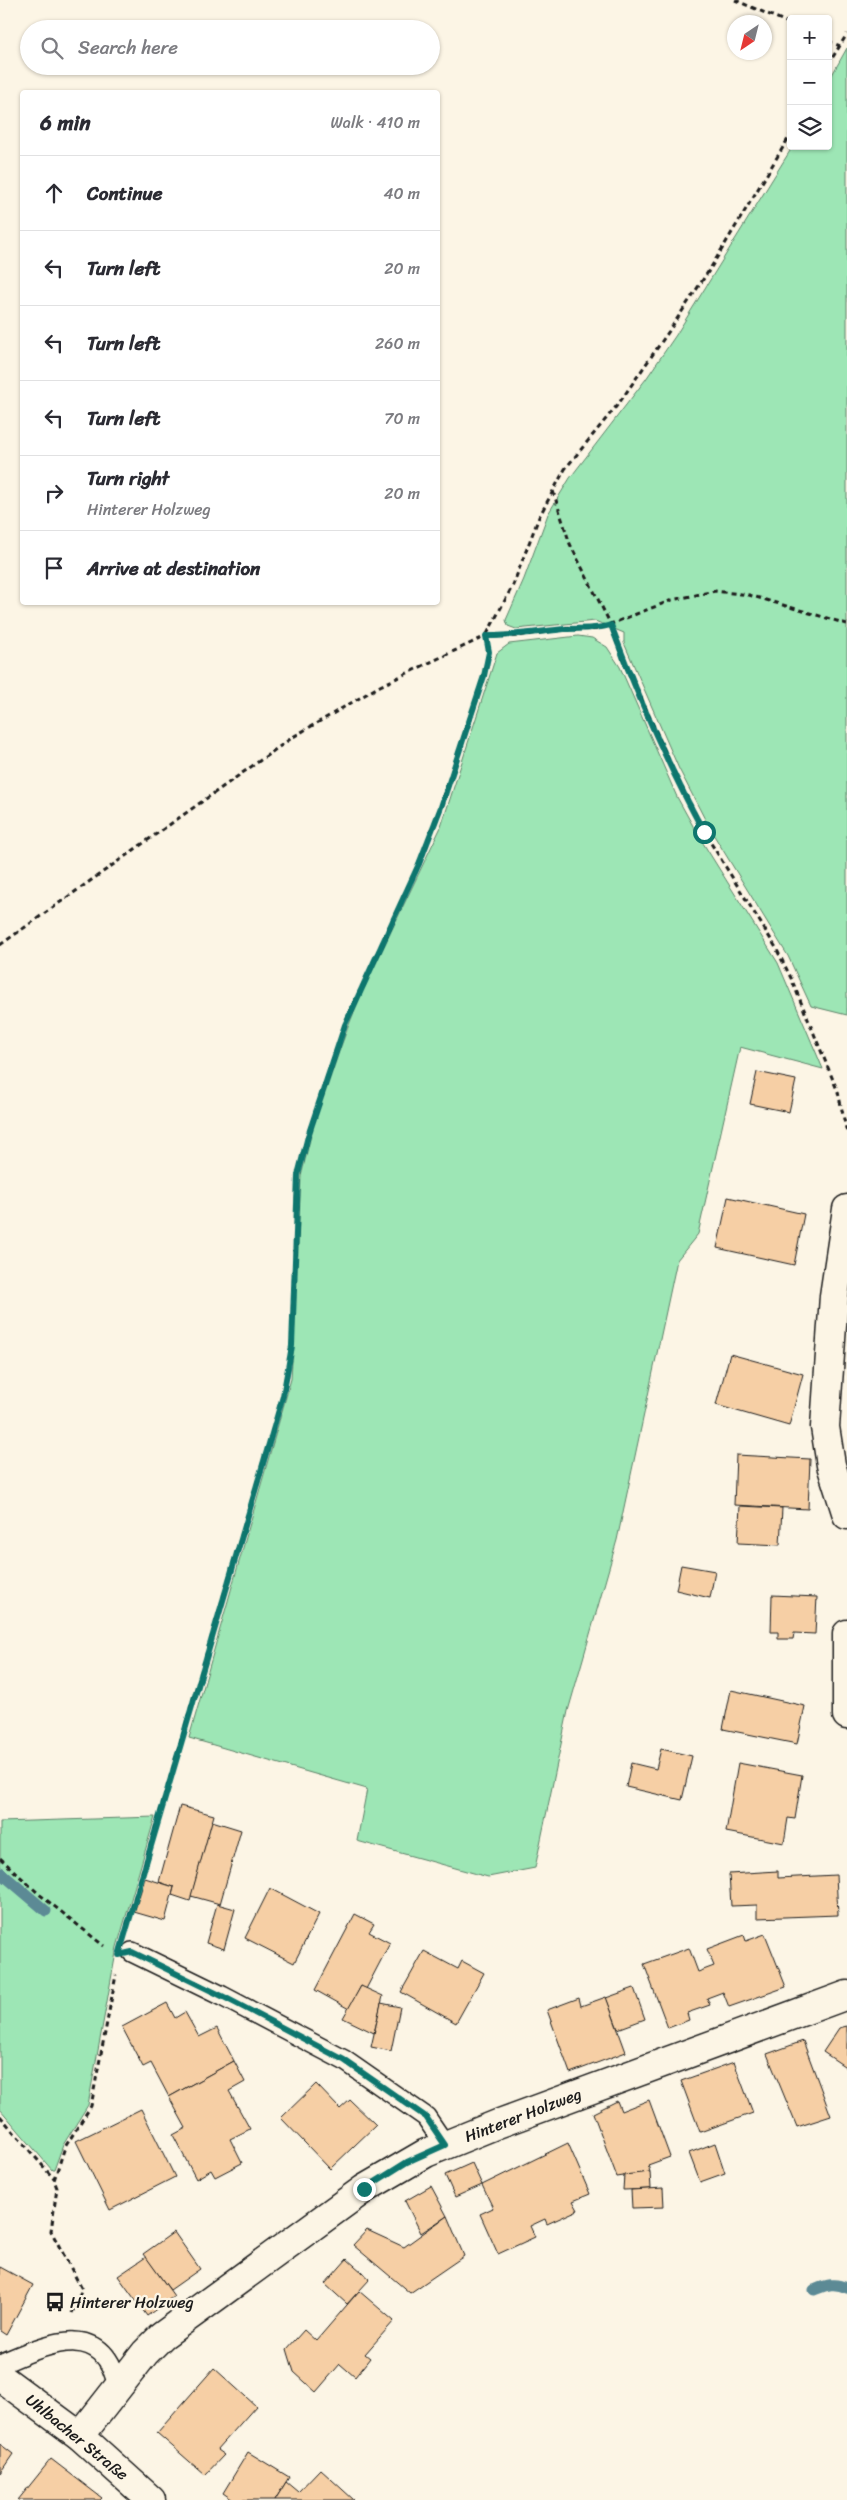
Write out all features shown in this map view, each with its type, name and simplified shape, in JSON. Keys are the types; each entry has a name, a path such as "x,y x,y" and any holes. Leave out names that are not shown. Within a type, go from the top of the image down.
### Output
{"street":[{"path":"847,1209 834,1296 826,1427 831,1465 847,1516"},
{"path":"847,1634 847,1715"},
{"name":"Hinterer Holzweg","path":"80,2436 145,2353 162,2336 364,2189 407,2162 500,2122 847,1995"},
{"name":"Uhlbacher Straße","path":"0,2377 80,2436 151,2500"}],"lane":[{"path":"125,1954 216,1993 344,2060 426,2117 445,2145"},
{"path":"0,2364 62,2341 86,2344 107,2357 114,2371 118,2388"}],"path":[{"path":"735,0 787,22"},
{"path":"831,60 847,34"},
{"path":"832,43 840,46"},
{"path":"54,2180 65,2147 91,2106 125,1954 283,1396 292,1346 298,1175 308,1136 345,1025 419,864 441,807 484,676 489,652 486,636 513,585 539,518 565,469 618,403 691,298 787,141"},
{"path":"553,490 557,510 570,544 611,625 649,717 690,807 774,946 791,978 836,1086 847,1133"},
{"path":"0,945 293,737 380,686 486,636 516,636 563,630 591,630 611,625 672,600 715,591 749,595 847,624"},
{"path":"0,1858 39,1894 108,1949 125,1954"},
{"path":"0,2116 54,2180 57,2188 51,2231 82,2289 62,2341"}],"green space":[{"path":"847,48 847,1015 811,1006 788,956 710,829 679,769 624,643 624,633 595,621 516,629 508,626 506,620 524,579 548,514 570,478 646,379 676,335 791,150 832,150 832,75"},
{"path":"578,636 592,638 607,647 620,667 677,797 698,835 778,963 823,1069 740,1047 698,1234 677,1260 617,1540 568,1711 535,1868 488,1877 357,1841 367,1789 189,1738 291,1379 301,1176 313,1126 340,1048 361,993 441,827 497,653 509,644"},
{"path":"155,1817 117,1947 88,2105 63,2145 54,2170 52,2170 0,2109 0,1822"}],"building":[{"path":"757,1072 796,1080 789,1112 750,1104"},
{"path":"728,1197 804,1214 794,1265 717,1248"},
{"path":"730,1354 803,1374 789,1426 716,1405"},
{"path":"736,1455 810,1459 808,1509 734,1505"},
{"path":"740,1506 782,1508 780,1545 738,1543"},
{"path":"681,1565 715,1571 710,1598 676,1590"},
{"path":"772,1595 817,1597 815,1634 794,1633 793,1639 778,1639 778,1632 771,1632"},
{"path":"731,1690 805,1706 797,1744 723,1729"},
{"path":"661,1749 692,1756 682,1800 626,1787 631,1763 656,1769"},
{"path":"738,1763 802,1775 795,1819 788,1818 784,1843 726,1832"},
{"path":"180,1806 214,1815 190,1901 172,1895 174,1887 159,1882"},
{"path":"212,1821 241,1830 220,1904 191,1896"},
{"path":"778,1871 778,1878 836,1875 838,1915 757,1918 757,1905 731,1906 729,1874"},
{"path":"145,1878 174,1887 165,1921 134,1912"},
{"path":"270,1888 319,1914 294,1963 245,1938"},
{"path":"217,1904 235,1909 224,1949 206,1943"},
{"path":"355,1914 374,1924 369,1932 390,1943 366,1989 361,1986 349,2009 315,1990"},
{"path":"765,1934 786,1987 729,2007 723,1992 707,1998 710,2005 687,2013 689,2020 668,2028 644,1964 689,1948 698,1972 714,1966 707,1949 744,1935 746,1941"},
{"path":"424,1951 458,1969 462,1961 484,1973 456,2023 401,1992"},
{"path":"361,1986 383,1996 374,2033 343,2018"},
{"path":"634,1988 645,2019 618,2029 606,1998"},
{"path":"606,1997 626,2052 570,2073 547,2010 579,1998 581,2006"},
{"path":"167,2003 175,2018 185,2012 199,2037 217,2028 234,2061 169,2097 151,2063 143,2067 122,2027"},
{"path":"381,2003 400,2007 391,2051 371,2047"},
{"path":"847,2026 847,2068 823,2052 839,2028"},
{"path":"803,2041 831,2116 797,2127 767,2054"},
{"path":"234,2061 245,2082 229,2091 250,2129 230,2139 242,2163 215,2177 211,2170 196,2179 173,2135 186,2128 169,2097"},
{"path":"734,2062 753,2113 700,2132 681,2081"},
{"path":"316,2084 340,2109 350,2100 376,2125 330,2169 281,2118"},
{"path":"649,2100 670,2157 648,2165 650,2172 617,2177 593,2113 617,2101 621,2111"},
{"path":"141,2109 175,2177 110,2210 76,2141"},
{"path":"568,2143 590,2194 573,2201 578,2210 547,2224 545,2219 530,2226 535,2237 498,2254 480,2214 493,2208 482,2185"},
{"path":"715,2143 725,2173 700,2182 689,2153"},
{"path":"472,2163 482,2185 455,2197 445,2175"},
{"path":"650,2172 651,2189 623,2190 624,2175"},
{"path":"431,2186 447,2216 421,2233 405,2201"},
{"path":"663,2188 664,2207 632,2208 631,2190"},
{"path":"447,2216 464,2256 410,2293 353,2245 367,2230 404,2247"},
{"path":"174,2232 200,2269 170,2290 143,2254"},
{"path":"146,2257 174,2296 147,2316 118,2276"},
{"path":"347,2259 370,2279 347,2304 325,2284"},
{"path":"0,2267 33,2285 6,2335 0,2331"},
{"path":"359,2291 394,2321 365,2354 370,2358 355,2377 340,2364 316,2392 294,2372 287,2349 304,2330 316,2341"},
{"path":"214,2368 256,2406 217,2450 224,2455 205,2475 157,2433"},
{"path":"0,2444 13,2454 0,2473"},
{"path":"248,2452 289,2477 275,2500 233,2500 223,2493"},
{"path":"51,2459 102,2498 100,2500 18,2500"},
{"path":"320,2469 354,2500 275,2500 286,2482 298,2492"}],"waterway":[{"path":"0,1872 46,1911"},
{"path":"814,2290 831,2285 847,2288"}],"place":[{"name":"Hinterer Holzweg","path":"55,2302"}],"route":[{"path":"364,2189 407,2162 445,2145 426,2117 358,2069 330,2052 132,1952 119,1955 283,1396 292,1346 298,1175 308,1136 345,1025 419,864 441,807 488,661 489,652 486,636 530,635 575,629 591,630 611,625 623,658 676,777 704,832"}]}
